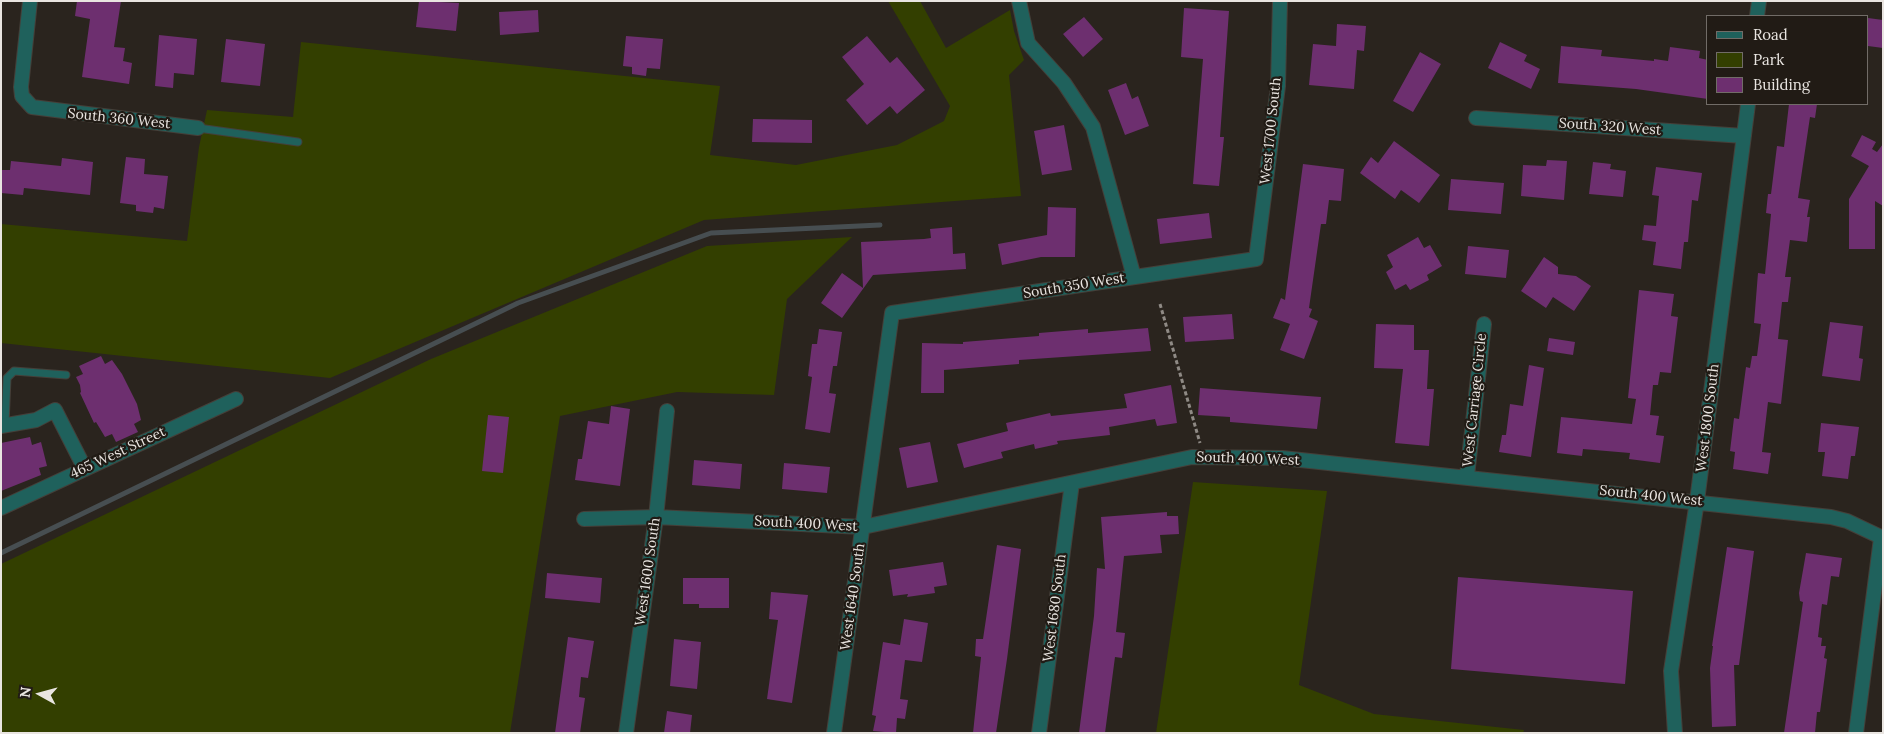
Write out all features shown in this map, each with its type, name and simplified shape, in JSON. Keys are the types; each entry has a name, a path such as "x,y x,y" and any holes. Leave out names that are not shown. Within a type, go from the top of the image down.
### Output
{"street":[{"name":"South 360 West","path":"30,1 22,96 32,108 198,128"},
{"path":"1019,1 1028,43 1064,83 1093,127 1134,277"},
{"name":"West 1700 South","path":"1256,259 1278,86 1280,1"},
{"path":"1757,15 1759,1"},
{"name":"West 1800 South","path":"1675,733 1671,671 1697,501 1748,105"},
{"name":"South 320 West","path":"1476,118 1744,136"},
{"name":"South 350 West","path":"892,314 1256,259"},
{"name":"West 1640 South","path":"834,733 892,314"},
{"name":"West Carriage Circle","path":"1467,476 1484,324"},
{"name":"465 West Street","path":"1,508 236,399"},
{"path":"3,425 36,420 55,410 85,469"},
{"name":"West 1600 South","path":"626,733 656,517 667,411"},
{"name":"South 400 West","path":"584,519 656,517 863,527 1192,457 1282,458 1467,476 1831,517 1847,521 1882,538"},
{"name":"West 1680 South","path":"1039,733 1072,482"},
{"path":"1856,733 1882,538"}],"lane":[{"path":"198,128 298,142"},
{"path":"3,425 7,378 14,370 66,375"}],"path":[{"path":"1160,304 1200,444"}],"green space":[{"path":"888,1 920,1 946,48 1010,10 1014,31 1024,60 1009,75 1021,196 704,220 330,378 1,343 1,224 187,241 199,147 207,110 293,117 301,42 720,86 710,155 796,165 897,145 944,121 950,106"},
{"path":"852,237 787,299 774,395 677,392 560,416 510,733 1,733 1,564 431,359 707,246"},
{"path":"1193,482 1327,491 1299,685 1374,714 1524,730 1523,733 1156,733"}],"building":[{"path":"77,1 121,1 114,47 125,48 123,61 132,63 129,84 82,77 90,19 75,16"},
{"path":"419,1 459,3 456,31 416,27"},
{"path":"1184,8 1229,11 1220,137 1224,137 1219,186 1193,184 1203,59 1181,57"},
{"path":"538,10 539,32 500,35 499,12"},
{"path":"1084,17 1103,39 1083,57 1063,34"},
{"path":"1869,18 1883,20 1883,48 1869,46"},
{"path":"1337,24 1366,26 1364,51 1357,50 1354,89 1309,85 1313,44 1336,46"},
{"path":"159,35 197,39 194,75 174,73 173,88 155,86"},
{"path":"626,36 663,39 660,69 647,68 646,76 632,74 632,67 623,66"},
{"path":"867,36 890,63 897,57 925,90 897,114 890,106 867,125 846,100 864,84 842,57"},
{"path":"226,39 265,44 260,86 221,82"},
{"path":"1500,42 1527,55 1524,61 1540,69 1531,89 1488,68"},
{"path":"1561,46 1602,50 1601,56 1654,61 1654,59 1668,61 1670,47 1700,51 1699,58 1706,60 1706,99 1636,89 1558,83"},
{"path":"1420,52 1441,64 1413,112 1393,101"},
{"path":"1126,83 1132,99 1138,96 1149,126 1125,135 1108,90"},
{"path":"1789,105 1817,105 1815,118 1810,117 1798,198 1810,200 1807,217 1810,217 1807,242 1790,240 1785,277 1791,277 1788,302 1782,302 1778,339 1788,340 1781,404 1768,402 1762,452 1771,453 1768,474 1733,469 1735,452 1730,451 1734,418 1739,419 1746,367 1750,368 1752,356 1757,356 1761,324 1754,323 1758,273 1765,274 1771,214 1766,213 1768,194 1771,194 1777,146 1784,147"},
{"path":"753,119 812,120 812,143 752,142"},
{"path":"1064,125 1072,170 1042,175 1034,131"},
{"path":"1862,135 1876,142 1872,149 1877,152 1883,144 1883,206 1875,201 1875,249 1849,249 1849,199 1869,166 1851,156"},
{"path":"1394,141 1440,175 1419,203 1401,190 1395,199 1360,173 1371,157 1378,163"},
{"path":"126,157 145,159 144,174 168,176 164,209 154,207 153,213 136,211 136,205 120,203"},
{"path":"62,158 93,162 90,195 24,188 23,195 1,193 1,170 10,170 11,161 61,166"},
{"path":"1547,160 1567,161 1564,200 1521,196 1523,165 1546,166"},
{"path":"1593,162 1611,164 1610,169 1626,171 1623,197 1589,194"},
{"path":"1303,164 1344,169 1341,201 1329,200 1326,224 1321,224 1309,308 1312,309 1309,317 1318,321 1304,359 1280,350 1290,324 1273,318 1281,298 1285,300"},
{"path":"1656,167 1702,173 1698,201 1692,200 1688,242 1684,242 1681,269 1653,265 1656,242 1642,240 1644,225 1656,226 1659,196 1652,195"},
{"path":"1451,179 1504,183 1501,214 1448,210"},
{"path":"1048,207 1076,208 1075,257 1041,257 1002,265 998,244 1047,235"},
{"path":"1209,213 1212,238 1160,244 1157,219"},
{"path":"952,227 953,254 965,253 966,269 873,275 842,318 821,303 842,273 863,288 861,242 931,238 930,229"},
{"path":"1418,237 1424,248 1430,245 1442,266 1427,275 1429,280 1410,290 1406,284 1395,290 1386,272 1393,267 1387,255"},
{"path":"1468,246 1509,250 1506,278 1465,274"},
{"path":"1544,257 1558,267 1558,274 1576,276 1591,286 1574,311 1553,297 1546,308 1521,291"},
{"path":"1639,290 1674,294 1671,316 1678,317 1671,373 1660,372 1658,385 1653,385 1650,415 1659,416 1656,435 1664,436 1660,463 1629,459 1630,453 1583,449 1582,456 1557,453 1561,417 1632,424 1636,399 1628,398"},
{"path":"1232,314 1234,339 1185,342 1183,317"},
{"path":"1830,322 1863,326 1859,358 1863,359 1860,381 1822,376"},
{"path":"1376,324 1414,325 1414,350 1429,350 1427,389 1434,389 1429,446 1395,443 1403,369 1374,368"},
{"path":"1148,328 1151,351 1019,360 1019,364 944,370 944,393 921,393 922,343 963,344 963,342 1039,336 1039,333 1088,329 1088,333"},
{"path":"819,329 842,332 837,366 833,366 829,393 836,394 830,433 805,429 812,377 808,376 812,344 817,344"},
{"path":"1549,338 1575,342 1573,355 1547,351"},
{"path":"101,356 105,364 112,360 122,374 137,404 141,420 134,424 138,432 116,442 112,434 105,437 96,422 94,423 80,393 80,385 76,377 83,374 79,366"},
{"path":"1529,365 1544,368 1531,457 1499,452 1502,435 1506,435 1510,404 1523,406"},
{"path":"1171,385 1177,423 1157,426 1155,419 1109,427 1110,435 1057,441 1058,444 1035,449 1034,444 1001,452 1003,458 964,468 957,444 1008,431 1006,423 1050,413 1051,416 1127,408 1124,394"},
{"path":"1200,388 1321,397 1317,429 1230,422 1230,417 1198,415"},
{"path":"611,406 630,409 620,486 575,480 578,459 582,459 588,421 609,424"},
{"path":"488,415 509,417 503,473 482,471"},
{"path":"1821,423 1859,427 1855,456 1851,456 1848,479 1822,476 1825,452 1818,452"},
{"path":"30,437 32,445 41,442 47,466 39,468 41,475 1,491 1,443"},
{"path":"930,442 938,482 907,488 899,448"},
{"path":"694,460 742,464 740,489 692,485"},
{"path":"784,463 830,467 827,493 782,489"},
{"path":"1167,512 1167,516 1178,516 1179,534 1160,535 1162,553 1124,556 1116,632 1125,633 1122,658 1115,657 1105,733 1079,733 1094,616 1097,568 1105,569 1101,517"},
{"path":"997,545 1021,549 1007,659 996,733 973,733 981,657 975,656 976,639 983,639"},
{"path":"1727,547 1754,551 1739,665 1734,665 1736,726 1712,727 1710,668"},
{"path":"1806,553 1842,558 1839,577 1831,576 1827,605 1822,604 1818,637 1822,638 1821,646 1826,646 1824,658 1827,659 1820,712 1817,712 1815,733 1784,733 1803,602 1800,601 1799,593"},
{"path":"943,562 947,585 934,587 935,593 907,597 908,594 893,596 889,570"},
{"path":"547,573 602,578 600,603 545,598"},
{"path":"1458,577 1633,591 1625,684 1451,669"},
{"path":"683,578 729,578 729,608 699,608 699,604 683,604"},
{"path":"771,592 808,595 792,703 767,699 778,620 769,619"},
{"path":"904,619 928,623 922,662 905,660 900,699 908,700 905,719 897,718 896,733 873,731 876,716 872,715 883,642 900,645"},
{"path":"568,637 594,641 588,678 581,677 579,697 585,698 580,733 555,733"},
{"path":"674,639 701,642 697,689 670,686"},
{"path":"667,711 692,715 690,733 664,733"}],"waterway":[{"path":"1,553 518,303 711,233 880,225"}]}
